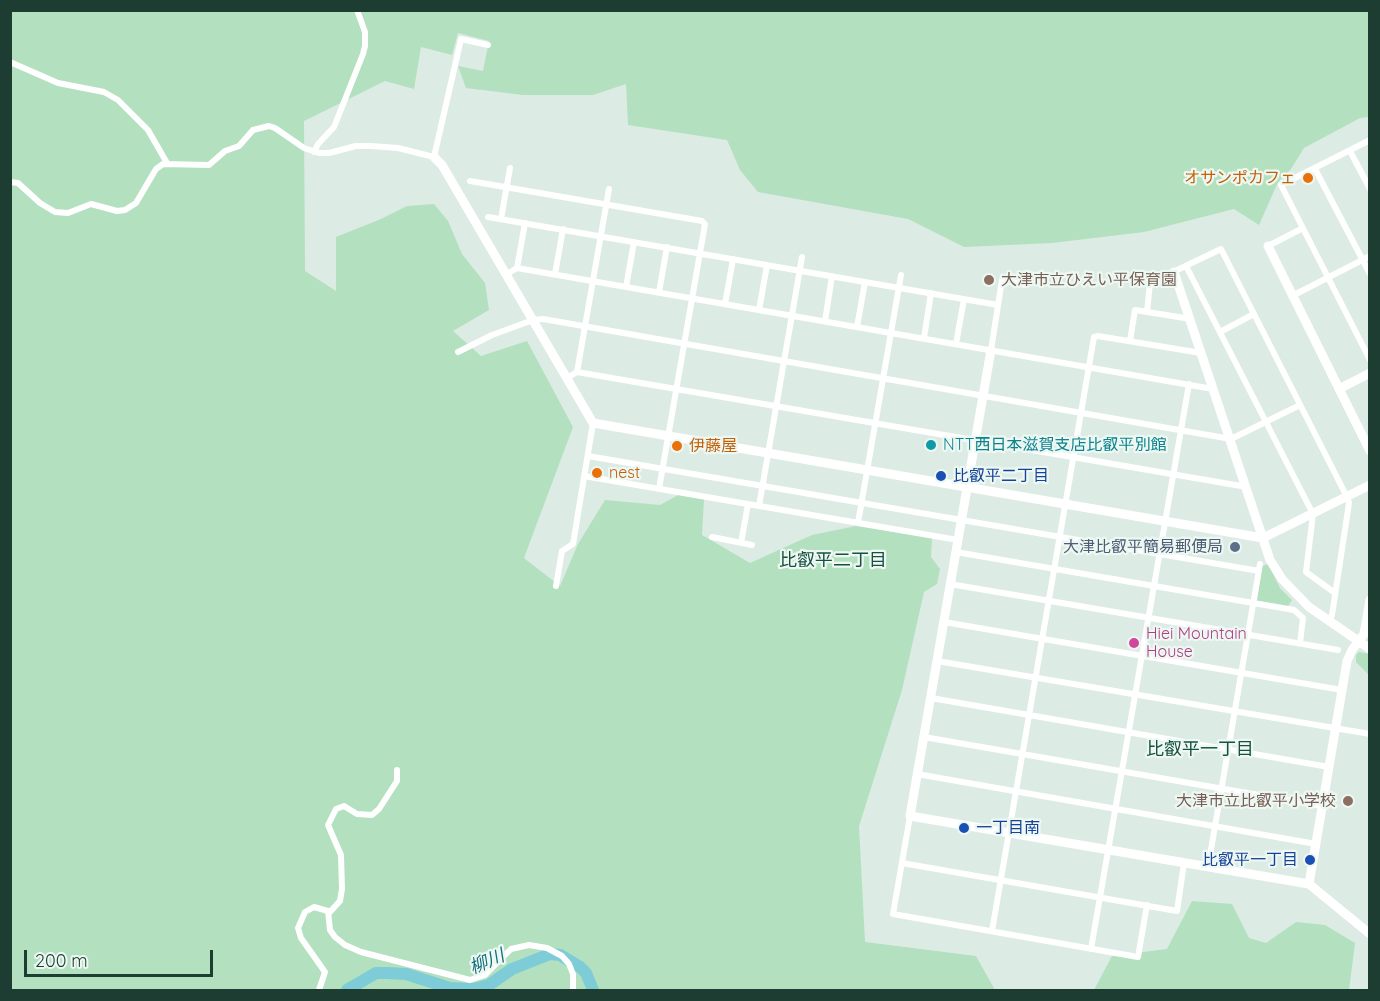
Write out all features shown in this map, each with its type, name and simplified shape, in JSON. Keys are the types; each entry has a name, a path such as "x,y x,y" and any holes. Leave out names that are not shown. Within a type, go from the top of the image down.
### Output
{"street":[{"path":"314,152 318,144 334,127 363,54 365,32 357,10"},
{"path":"434,157 461,39 488,45"},
{"path":"10,62 58,83 104,92 118,100 148,130 167,163"},
{"path":"10,182 18,183 40,203 55,212 68,213 91,204 121,211 132,207 156,169 167,163 187,166 209,165 225,151 239,146 253,130 269,126 314,152 325,153 347,147 371,146 398,148 434,157 442,165 593,423 573,544 562,551 556,586"},
{"path":"1370,140 1281,185 1370,360"},
{"path":"1350,151 1370,189"},
{"path":"501,219 510,168"},
{"path":"1315,169 1370,274"},
{"path":"470,181 702,220 705,224 659,489"},
{"path":"577,372 609,189"},
{"path":"488,216 998,305"},
{"path":"517,268 525,223"},
{"path":"1303,228 1268,246 1370,451"},
{"path":"555,274 562,229"},
{"path":"626,287 634,242"},
{"path":"659,292 667,248"},
{"path":"1147,312 1150,284 1221,249 1349,503 1329,622"},
{"path":"1292,296 1370,256"},
{"path":"759,506 802,257"},
{"path":"725,304 733,259"},
{"path":"759,310 767,265"},
{"path":"1186,266 1313,514 1306,572 1335,592"},
{"path":"507,274 517,268 555,274 1214,389"},
{"path":"1174,272 1270,560 1282,579 1309,607 1370,649"},
{"path":"858,523 901,275"},
{"path":"825,321 832,276"},
{"path":"1026,285 1002,280 893,914 1138,957 1147,905"},
{"path":"857,327 866,282"},
{"path":"924,338 931,294"},
{"path":"956,344 964,299"},
{"path":"1130,341 1136,310 1191,319"},
{"path":"1220,332 1254,314"},
{"path":"458,352 492,335 543,319 1231,438 1300,405"},
{"path":"992,931 1094,337 1202,353"},
{"path":"567,378 577,372 1247,488"},
{"path":"1339,389 1370,373"},
{"path":"1091,949 1189,384"},
{"path":"593,423 1263,538 1370,486"},
{"path":"588,456 1159,554 1259,567 1208,867"},
{"path":"584,476 958,540"},
{"path":"741,543 748,504"},
{"path":"712,537 752,545"},
{"path":"956,552 1294,610 1304,618 1300,643"},
{"path":"950,584 1338,650"},
{"path":"1309,884 1347,661 1364,634 1370,600"},
{"path":"944,622 1342,690"},
{"path":"937,661 1370,734"},
{"path":"931,698 1329,767"},
{"path":"924,736 1322,806"},
{"path":"329,913 340,901 342,889 340,855 328,825 336,809 344,806 357,814 372,815 379,809 397,781 397,770"},
{"path":"917,774 1316,844"},
{"path":"910,816 1309,884 1370,934"},
{"path":"902,863 1177,910 1184,862"},
{"path":"319,990 325,972 300,938 298,928 301,918 308,909 319,908 329,913 330,930 345,945 361,952 470,980 485,975 511,949 529,945 547,948 562,956 569,964 573,974 573,990"}],"green space":[{"path":"10,11 1369,11 1369,117 1360,118 1304,148 1291,169 1278,182 1259,225 1234,209 1144,232 1052,243 964,247 908,219 758,192 740,170 727,140 628,125 626,84 593,95 523,95 466,88 458,66 483,71 489,41 458,33 452,55 421,47 414,89 385,81 304,121 305,271 336,291 336,237 407,206 434,204 448,221 462,254 485,283 489,310 453,331 481,356 527,341 573,427 524,558 560,586 578,544 605,500 660,505 680,494 704,499 702,535 750,563 812,535 856,526 932,538 931,557 940,569 937,584 924,592 902,690 859,826 865,942 976,956 995,990 11,990"},
{"path":"1268,564 1280,588 1292,600 1288,606 1257,601 1262,566"},
{"path":"1359,652 1369,654 1369,675 1356,662 1356,655"},
{"path":"1192,901 1232,904 1249,938 1266,943 1296,922 1325,925 1355,943 1349,990 1094,990 1112,956 1167,949"}],"waterway":[{"name":"柳川","path":"347,990 376,973 406,974 450,988 474,989 489,985 512,969 550,954 560,955 580,967 586,973 593,990"}],"place":[{"name":"オサンポカフェ","path":"1308,178"},
{"name":"大津市立ひえい平保育園","path":"989,280"},
{"name":"NTT西日本滋賀支店比叡平別館","path":"931,445"},
{"name":"伊藤屋","path":"677,446"},
{"name":"nest","path":"597,473"},
{"name":"比叡平二丁目","path":"941,476"},
{"name":"大津比叡平簡易郵便局","path":"1235,547"},
{"name":"Hiei Mountain House","path":"1134,643"},
{"name":"大津市立比叡平小学校","path":"1348,801"},
{"name":"一丁目南","path":"964,828"},
{"name":"比叡平一丁目","path":"1310,860"}],"district":[{"name":"比叡平二丁目","path":"833,561"},
{"name":"比叡平一丁目","path":"1200,750"}]}
